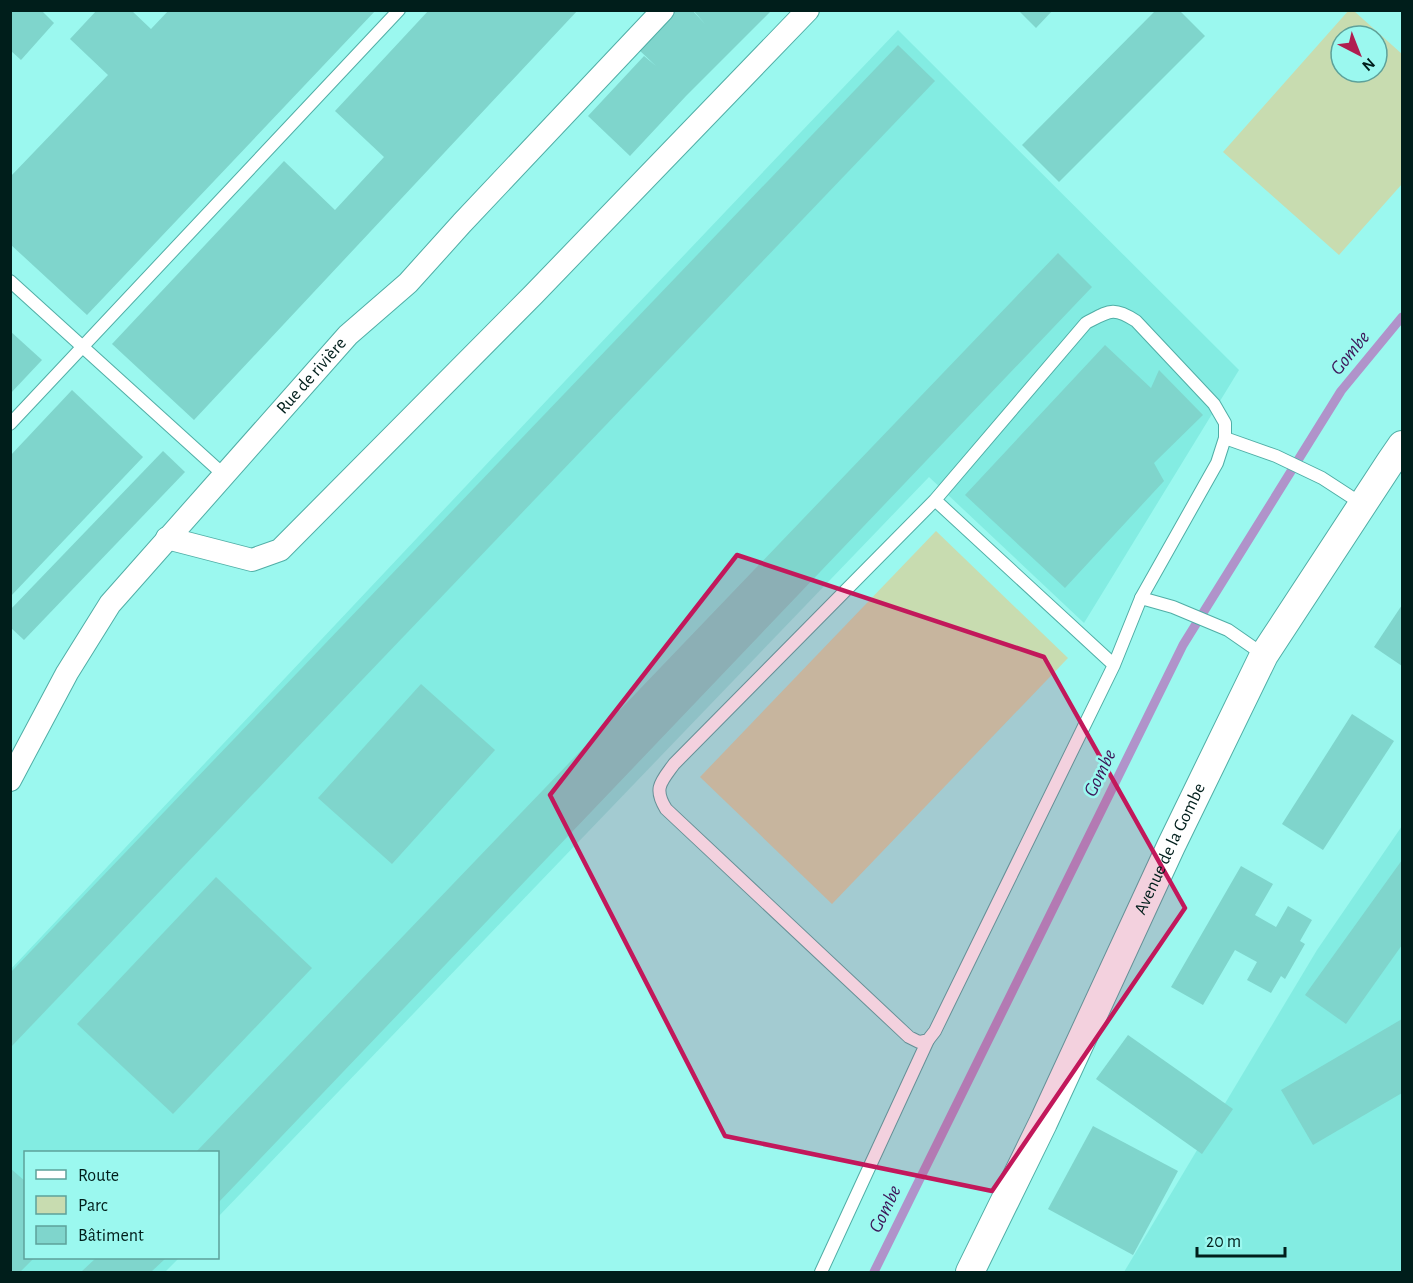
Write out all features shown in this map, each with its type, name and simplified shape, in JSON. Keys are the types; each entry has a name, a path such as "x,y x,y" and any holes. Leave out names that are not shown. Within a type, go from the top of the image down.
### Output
{"street":[{"name":"Rue de rivière","path":"10,780 67,673 110,604 348,335 408,283 663,10"},
{"path":"167,538 252,560 280,550 542,286 808,10"},
{"name":"Avenue de la Gombe","path":"970,1272 1043,1123 1171,846 1264,655 1402,445"}],"lane":[{"path":"10,424 84,348 399,10"},
{"path":"10,281 224,475"},
{"path":"821,1272 928,1040 1114,665 1141,598 1217,463 1225,438 1225,423 1214,404 1136,321 1122,312 1107,312 1086,323 934,500 674,764 661,782 659,798 666,809 909,1037 919,1042 928,1040"},
{"path":"1225,438 1276,456 1322,478 1362,504"},
{"path":"934,500 1114,665"},
{"path":"1141,598 1173,607 1228,630 1264,655"}],"highlighted area":[{"path":"737,555 1044,657 1185,908 992,1191 725,1136 550,795"}],"shaded area":[{"path":"898,30 1239,370 1084,623 929,477 219,1216 219,1151 24,1151 24,1259 178,1259 165,1272 11,1272 10,970"},
{"path":"1402,826 1402,1272 1124,1272 1317,950"}],"green space":[{"path":"1349,10 1354,11 1369,24 1337,24"},
{"path":"1329,33 1329,84 1389,84 1389,42 1402,54 1402,184 1339,255 1223,152"},
{"path":"936,531 1068,658 832,904 700,777"}],"building":[{"path":"10,10 41,10 54,23 21,60 10,50"},
{"path":"97,10 131,10 151,29 169,10 376,10 87,315 10,244 10,177 108,75 70,39"},
{"path":"429,10 578,10 194,420 112,344 284,161 335,210 384,157 335,111"},
{"path":"676,10 692,10 705,24 693,10 772,10 630,156 588,116 644,56 656,66 638,49"},
{"path":"1018,10 1053,10 1036,28"},
{"path":"1156,10 1179,10 1205,36 1059,182 1022,145"},
{"path":"898,45 935,81 10,1048 10,973"},
{"path":"1058,253 1092,287 219,1202 219,1151 197,1151"},
{"path":"10,331 42,360 10,394"},
{"path":"1105,345 1151,388 1159,370 1203,415 1154,463 1164,481 1065,588 965,495"},
{"path":"72,390 143,457 10,597 10,456"},
{"path":"163,451 185,472 24,640 10,627 10,610"},
{"path":"1402,605 1402,666 1374,647"},
{"path":"421,684 495,750 392,864 318,798"},
{"path":"1352,714 1394,741 1323,850 1282,824"},
{"path":"1402,860 1402,945 1346,1024 1305,995"},
{"path":"1241,866 1273,884 1255,915 1276,927 1288,906 1312,920 1300,941 1305,944 1285,979 1281,976 1271,993 1247,980 1257,962 1235,950 1203,1005 1171,987"},
{"path":"216,877 312,968 173,1114 77,1024"},
{"path":"1402,1019 1402,1093 1313,1145 1281,1090"},
{"path":"1128,1035 1233,1109 1202,1154 1096,1079"},
{"path":"1093,1126 1178,1171 1133,1255 1048,1209"},
{"path":"10,1168 24,1180 24,1259 33,1259 20,1272 10,1272"},
{"path":"95,1259 165,1259 151,1272 81,1272"}],"waterway":[{"name":"Gombe","path":"874,1272 1183,645 1341,391 1402,317"}]}
